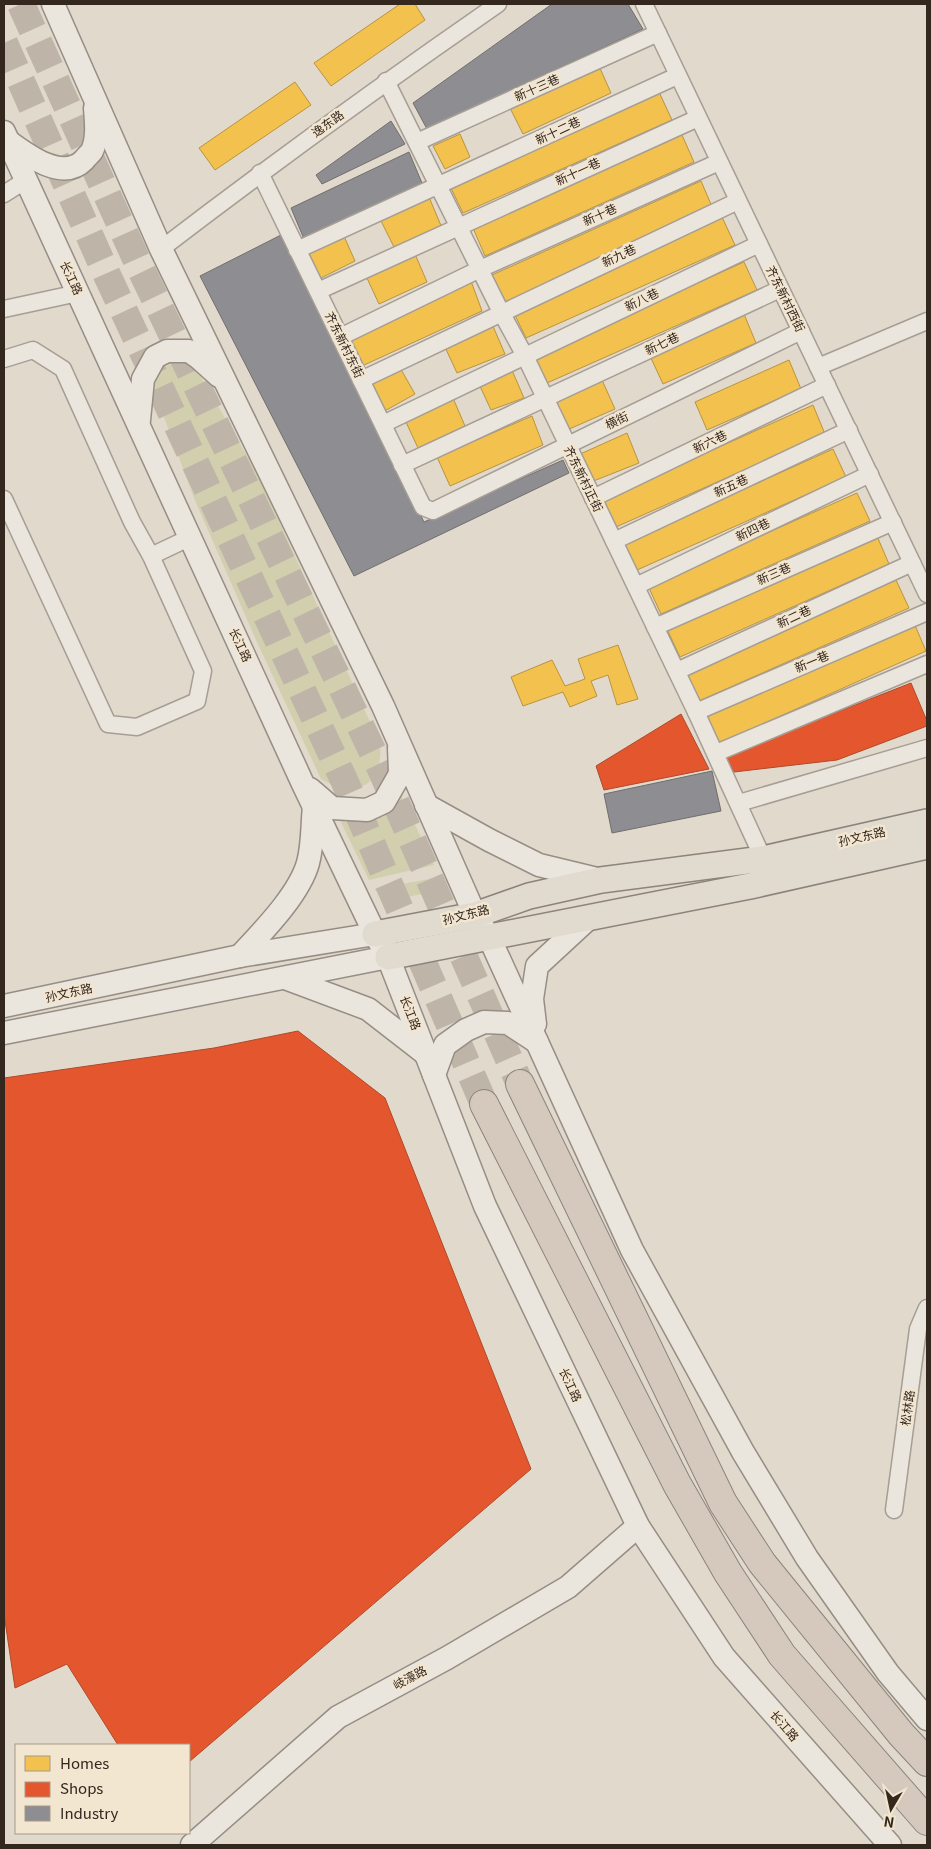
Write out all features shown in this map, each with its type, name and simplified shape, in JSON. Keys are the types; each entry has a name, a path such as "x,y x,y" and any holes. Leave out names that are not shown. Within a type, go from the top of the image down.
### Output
{"highway":[{"path":"520,1084 723,1503 762,1563 901,1734 927,1762"},
{"path":"484,1104 677,1484 728,1573 782,1655 927,1821"}],"main road":[{"path":"53,4 161,249 399,743 475,915 489,937 632,1250 743,1452 807,1558 888,1673 927,1720"},
{"path":"6,136 27,155 47,165 68,168 79,165 92,152 96,131 94,98"},
{"name":"长江路","path":"6,136 303,784 375,934 388,957 485,1206 638,1526 724,1657 890,1845"},
{"path":"138,422 143,379 155,357 167,351 189,351 227,384"},
{"path":"303,784 332,808 367,810 384,802 400,774 399,743"},
{"path":"240,956 265,930 302,880 308,864 311,847 314,805"},
{"path":"426,805 539,866 601,880"},
{"name":"孙文东路","path":"4,1033 589,918 768,870 927,822"},
{"name":"孙文东路","path":"4,1006 240,956 375,934 475,915 529,896 601,880 768,870 927,846"},
{"path":"537,1042 532,999 536,966 589,918"},
{"path":"284,978 368,1009 426,1054"},
{"path":"434,1075 446,1045 466,1030 484,1022 508,1023 537,1042"},
{"name":"岐濠路","path":"192,1845 338,1717 447,1658 568,1588 638,1526"}],"street":[{"name":"逸东路","path":"161,249 260,173 386,81 498,4"},
{"name":"齐东新村西街","path":"644,4 927,594"},
{"name":"新十三巷","path":"417,142 658,33"},
{"name":"新十二巷","path":"297,250 678,76"},
{"name":"齐东新村正街","path":"386,81 501,312 525,356 716,753 768,870"},
{"name":"新十一巷","path":"318,292 698,118"},
{"name":"新十巷","path":"340,337 480,268 719,162"},
{"name":"齐东新村东街","path":"260,173 423,507 434,511"},
{"path":"4,194 26,180"},
{"name":"新九巷","path":"361,380 738,201"},
{"name":"新八巷","path":"383,424 759,244"},
{"name":"新七巷","path":"402,465 780,289"},
{"path":"4,309 78,292"},
{"path":"818,367 927,321"},
{"name":"横街","path":"434,511 800,330"},
{"path":"4,359 33,350 63,369 132,522 151,556 203,671 197,702 137,728 108,724 4,499"},
{"name":"新六巷","path":"593,498 827,385"},
{"name":"新五巷","path":"614,542 849,430"},
{"name":"新四巷","path":"636,586 870,474"},
{"name":"新三巷","path":"656,627 893,522"},
{"path":"151,556 191,538"},
{"name":"新二巷","path":"677,671 912,563"},
{"name":"新一巷","path":"696,712 927,612"},
{"path":"716,753 927,664"},
{"path":"738,802 927,748"},
{"name":"松林路","path":"894,1510 918,1330 927,1308"}],"shaded area":[{"path":"176,361 191,366 199,373 254,466 380,744 380,758 377,770 372,779 365,785 356,788 345,788 321,779 256,640 194,498 154,390 160,372"},
{"path":"399,791 434,865 369,880 337,814"},
{"path":"440,877 436,889 408,897 385,897 379,895 375,889"}],"building: Homes":[{"path":"400,4 415,4 425,20 331,86 314,63"},
{"path":"599,66 611,93 523,134 510,108"},
{"path":"295,82 311,105 215,170 199,148"},
{"path":"659,92 672,120 463,213 450,186"},
{"path":"460,134 470,157 445,169 433,146"},
{"path":"682,135 694,162 485,256 473,228"},
{"path":"701,181 713,209 505,302 492,275"},
{"path":"429,197 442,228 394,247 380,219"},
{"path":"722,217 735,245 526,338 513,311"},
{"path":"343,234 355,261 317,280 303,252"},
{"path":"415,254 427,282 379,304 366,276"},
{"path":"744,262 757,290 547,383 535,356"},
{"path":"471,281 482,311 362,366 349,339"},
{"path":"744,314 756,343 663,384 650,356"},
{"path":"492,324 505,354 457,373 444,345"},
{"path":"789,360 801,389 707,430 695,402"},
{"path":"399,366 415,394 383,412 368,383"},
{"path":"511,368 524,398 491,410 478,382"},
{"path":"602,380 615,409 567,430 553,402"},
{"path":"453,398 465,426 418,448 405,420"},
{"path":"813,405 825,434 616,527 603,499"},
{"path":"532,416 543,445 450,486 437,457"},
{"path":"627,433 639,463 591,482 578,455"},
{"path":"833,449 846,477 637,570 624,543"},
{"path":"857,493 870,521 661,614 648,586"},
{"path":"877,536 889,564 680,657 667,629"},
{"path":"896,580 909,608 699,701 687,673"},
{"path":"914,623 926,651 718,744 705,716"},
{"path":"618,645 638,699 617,705 608,675 591,681 597,696 570,707 563,692 523,706 511,677 552,660 565,686 585,679 578,659"}],"building: Shops":[{"path":"911,683 927,721 927,726 837,760 734,772 725,756"},
{"path":"681,714 709,769 604,790 596,766"},
{"path":"298,1031 385,1098 531,1469 190,1761 190,1744 117,1744 67,1664 15,1688 4,1614 4,1078 214,1048"}],"building: Industry":[{"path":"552,4 628,4 643,29 427,129 413,103"},
{"path":"391,121 405,144 322,184 316,175"},
{"path":"409,152 422,183 304,239 291,208"},
{"path":"283,234 424,522 563,460 569,473 354,576 200,276"},
{"path":"712,771 721,811 612,833 604,794"}],"tunnel":[{"path":"21,4 137,261 381,769 520,1084"},
{"path":"4,43 107,275 344,780 484,1104"}]}
